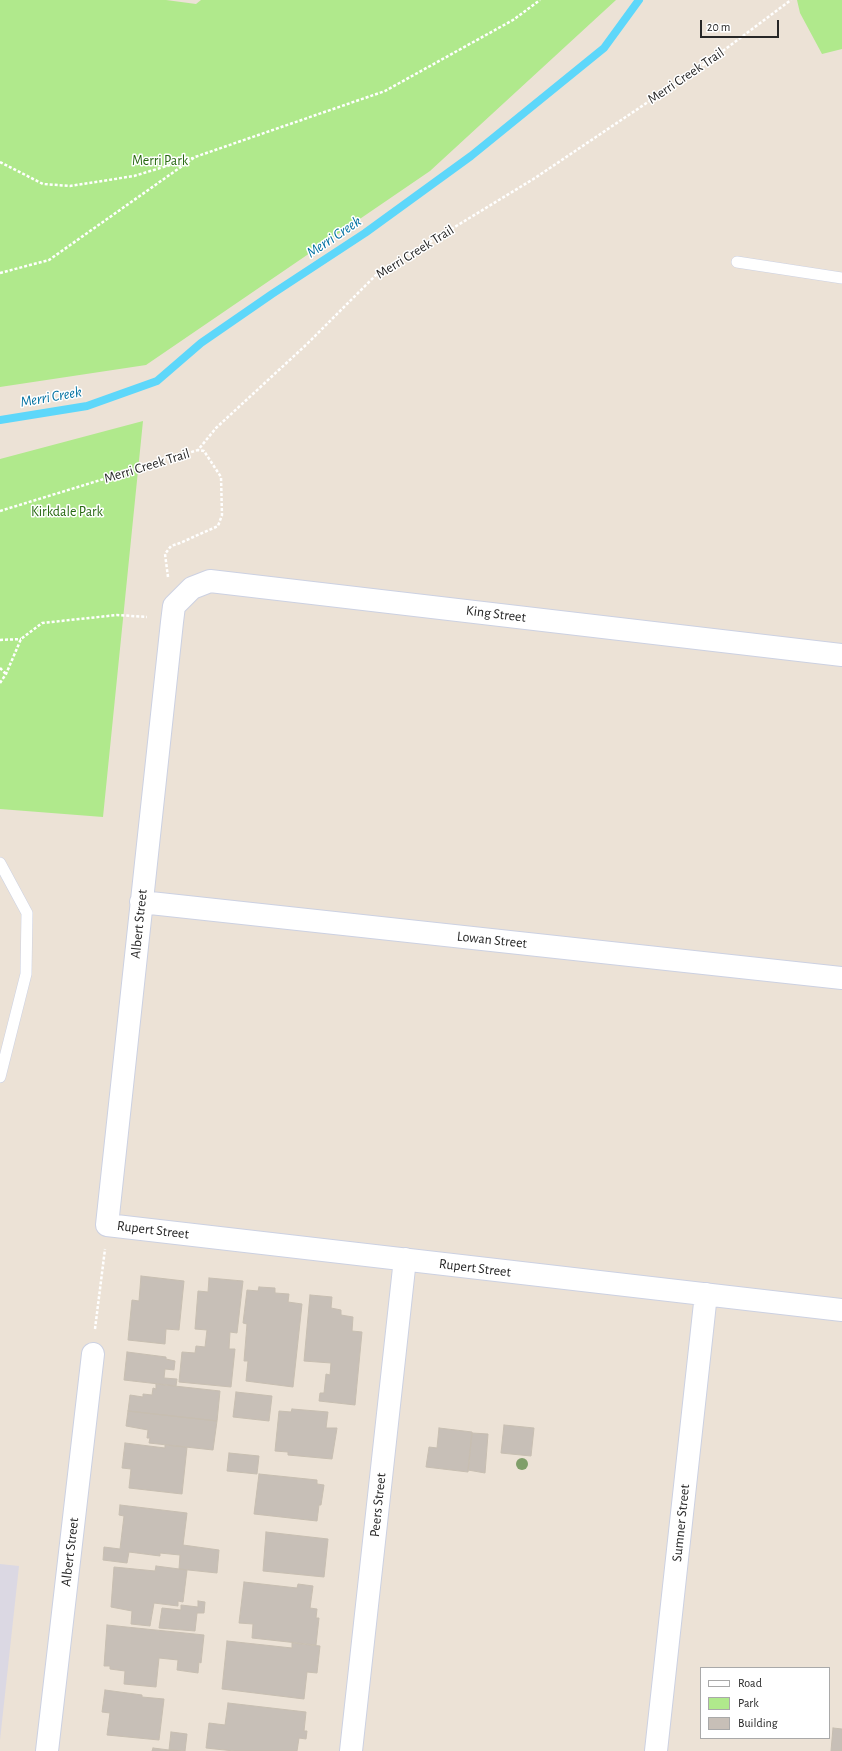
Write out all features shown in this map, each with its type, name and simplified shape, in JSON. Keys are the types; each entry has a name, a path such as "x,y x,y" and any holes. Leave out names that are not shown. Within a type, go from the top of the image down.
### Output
{"street":[{"name":"King Street","path":"173,614 192,588 210,581 842,654"},
{"name":"Albert Street","path":"108,1225 173,614"},
{"name":"Lowan Street","path":"142,902 842,978"},
{"name":"Rupert Street","path":"108,1225 842,1310"},
{"name":"Peers Street","path":"350,1751 405,1260"},
{"name":"Sumner Street","path":"656,1751 706,1294"},
{"name":"Albert Street","path":"47,1751 93,1354"}],"lane":[{"path":"737,262 842,278"},
{"path":"0,863 27,913 26,974 0,1077"}],"path":[{"path":"0,162 43,184 70,186 134,176 195,157 385,91 512,20 540,0"},
{"name":"Merri Creek Trail","path":"0,511 198,450 216,428 307,344 376,275 535,178 712,59 791,0"},
{"path":"0,273 49,260 195,157"},
{"path":"0,684 6,674 21,639 42,623 117,615 151,618 173,614 165,554 171,546 218,526 222,515 221,477 204,451 198,450"},
{"path":"0,640 21,639"},
{"path":"0,668 6,674"},
{"path":"93,1354 108,1225"}],"shaded area":[{"path":"0,1564 19,1566 0,1740"}],"green space":[{"name":"Merri Park","path":"0,0 166,0 196,4 201,0 616,0 430,171 146,365 0,387"},
{"path":"797,0 842,0 842,49 822,54 800,13"},
{"name":"Kirkdale Park","path":"143,421 103,817 0,809 0,459"}],"building":[{"path":"141,1276 184,1281 179,1330 166,1329 165,1344 128,1340 132,1300 139,1301"},
{"path":"209,1278 243,1281 237,1333 230,1332 229,1349 235,1349 231,1387 179,1382 182,1352 195,1353 196,1346 205,1347 207,1330 195,1329 198,1291 208,1292"},
{"path":"259,1287 275,1288 275,1293 289,1294 288,1302 302,1304 293,1387 246,1381 248,1361 244,1361 247,1324 243,1323 247,1290 258,1291"},
{"path":"310,1295 332,1297 331,1308 341,1310 341,1315 353,1317 352,1331 362,1332 355,1405 319,1401 320,1393 324,1393 326,1374 330,1375 331,1363 304,1361"},
{"path":"127,1352 166,1357 166,1359 175,1361 174,1370 165,1369 164,1378 177,1379 176,1386 124,1380"},
{"path":"156,1384 220,1391 217,1421 128,1411 130,1395 143,1397 143,1394 152,1395 153,1388 156,1389"},
{"path":"236,1392 272,1396 269,1421 233,1417"},
{"path":"292,1409 328,1412 326,1428 337,1428 332,1459 288,1455 288,1452 275,1451 279,1411 291,1412"},
{"path":"128,1411 217,1421 213,1450 149,1443 150,1438 147,1438 148,1430 126,1426"},
{"path":"504,1425 534,1428 531,1456 501,1453"},
{"path":"439,1428 472,1432 468,1472 426,1467 429,1447 437,1448"},
{"path":"472,1433 488,1434 485,1473 468,1470"},
{"path":"125,1443 165,1448 165,1445 187,1447 182,1494 129,1488 131,1469 122,1468"},
{"path":"229,1453 259,1456 257,1474 227,1471"},
{"path":"259,1474 317,1480 317,1484 324,1485 317,1521 254,1514"},
{"path":"120,1505 187,1513 183,1545 219,1550 217,1573 179,1569 180,1555 160,1553 160,1556 129,1552 127,1563 103,1560 104,1547 120,1549 124,1516 119,1515"},
{"path":"266,1532 328,1539 324,1577 263,1571"},
{"path":"156,1566 187,1570 183,1602 178,1601 178,1606 154,1603 150,1626 131,1624 132,1611 111,1607 114,1567 155,1571"},
{"path":"244,1582 297,1588 298,1584 313,1586 310,1608 317,1609 316,1618 319,1618 316,1645 252,1638 253,1624 239,1623"},
{"path":"198,1601 205,1602 204,1613 197,1613 195,1631 159,1628 162,1608 181,1610 181,1605 198,1607"},
{"path":"107,1625 204,1635 201,1663 199,1662 198,1673 177,1670 178,1660 159,1658 156,1687 124,1684 125,1671 110,1669 110,1666 104,1666"},
{"path":"227,1641 292,1648 292,1643 320,1646 317,1673 307,1672 304,1699 222,1689"},
{"path":"105,1690 142,1695 142,1697 164,1699 159,1740 107,1735 110,1713 102,1712"},
{"path":"228,1703 306,1712 304,1731 307,1731 306,1739 299,1738 297,1751 234,1751 206,1748 209,1723 225,1725"},
{"path":"833,1728 842,1729 842,1751 831,1751"},
{"path":"171,1732 187,1734 185,1751 169,1750"},
{"path":"153,1748 169,1750 181,1751 152,1751"}],"waterway":[{"name":"Merri Creek","path":"0,420 87,406 157,381 201,343 365,233 471,156 604,48 639,0"}]}
